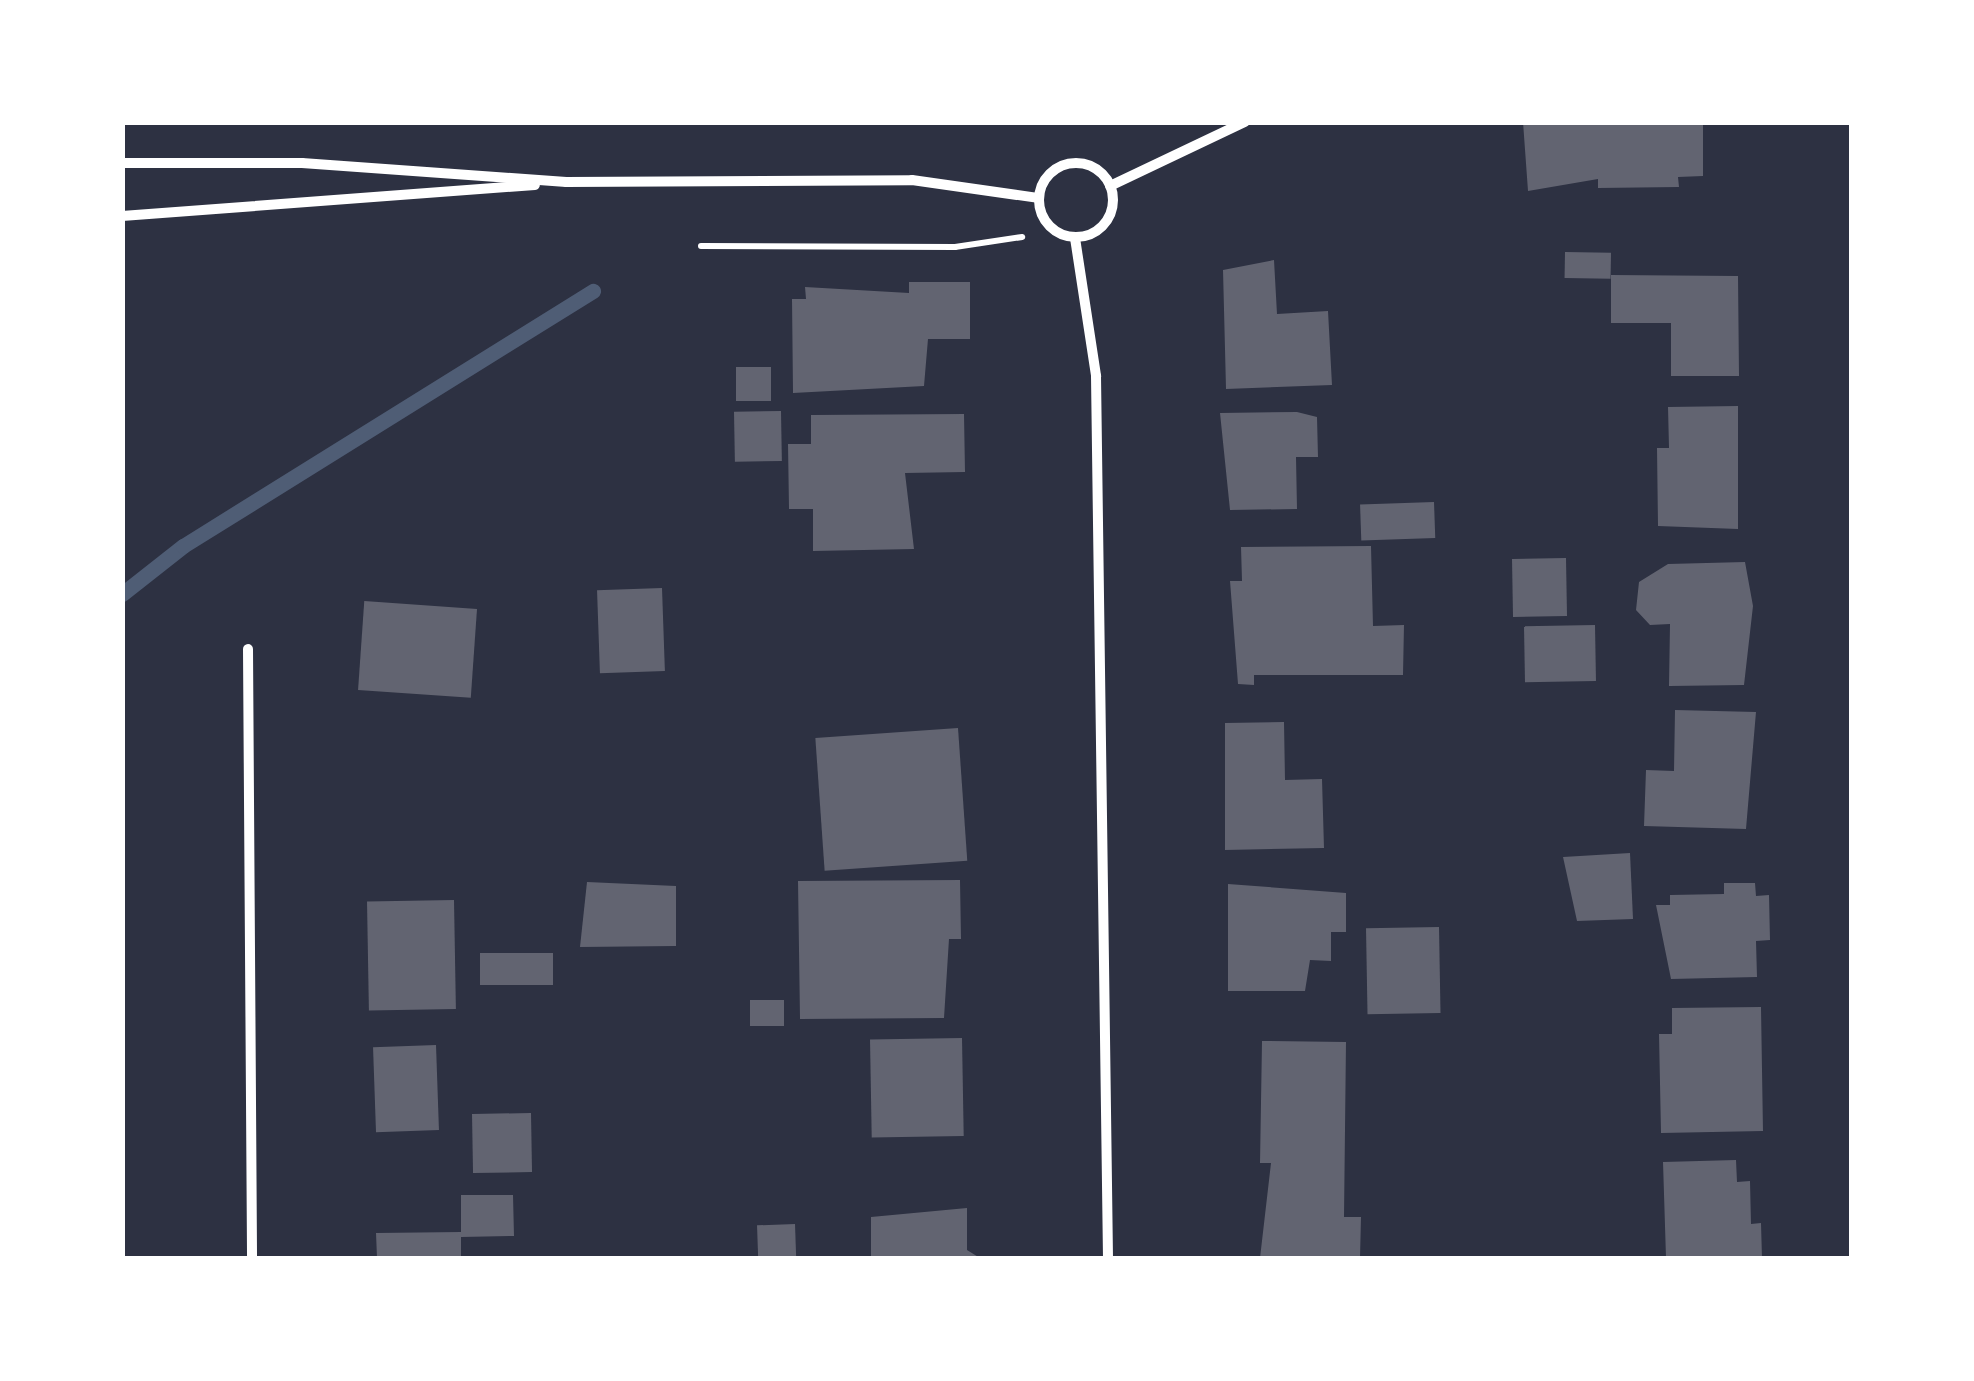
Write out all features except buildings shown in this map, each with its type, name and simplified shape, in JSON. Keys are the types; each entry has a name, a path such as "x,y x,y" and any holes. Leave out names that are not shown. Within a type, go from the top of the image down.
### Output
{"street":[{"path":"1110,186 1245,122"},
{"path":"1071,162 1096,168 1110,186 1106,223 1075,238 1052,230 1038,198 1048,175 1071,162"},
{"path":"122,163 302,163 566,182 912,180 1038,198"},
{"path":"122,216 302,209 566,182"},
{"path":"1075,238 1096,376 1108,1258"},
{"path":"248,649 252,1258"}],"path":[{"path":"701,246 955,247 1022,236"}],"waterway":[{"path":"122,594 183,546 593,291"}]}
